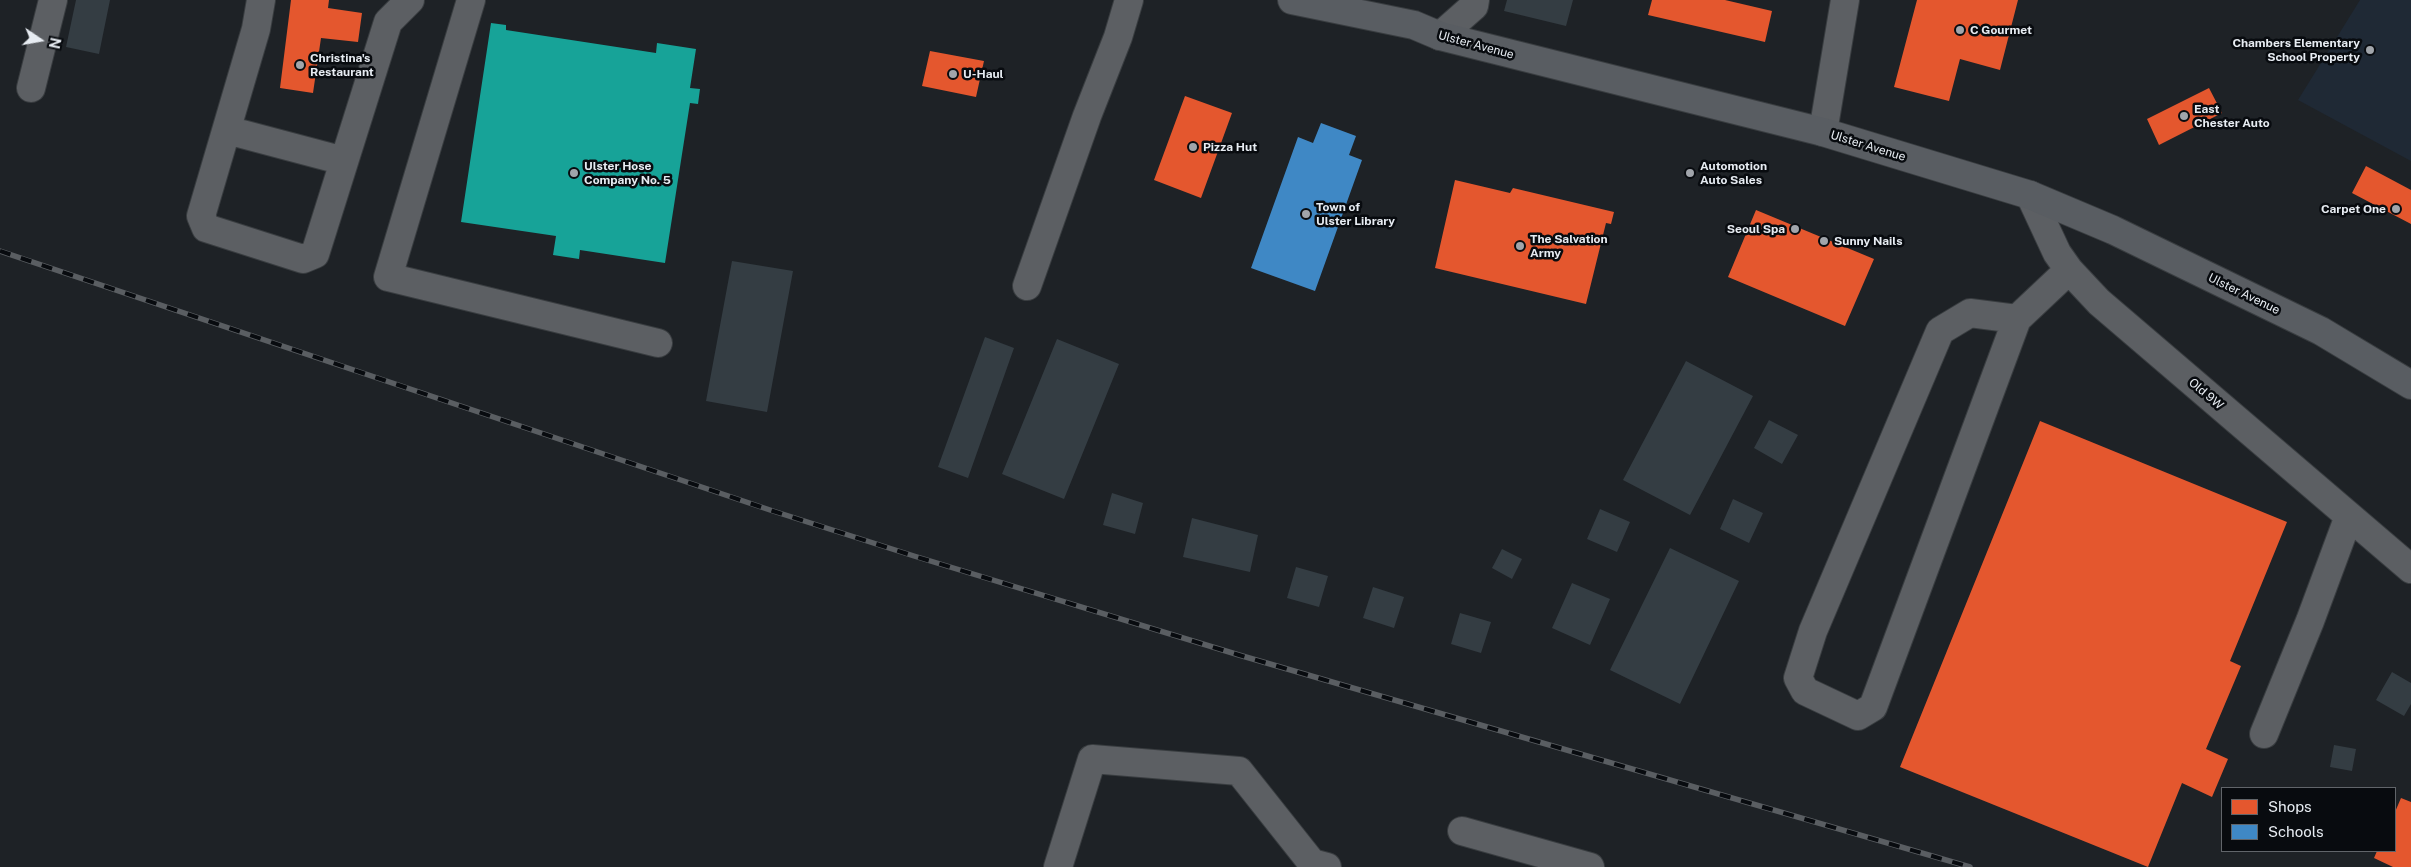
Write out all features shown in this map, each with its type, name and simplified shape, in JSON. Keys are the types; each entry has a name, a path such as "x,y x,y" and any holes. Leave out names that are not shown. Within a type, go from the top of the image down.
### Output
{"main road":[{"name":"Ulster Avenue","path":"1292,0 1414,25 1440,36 1823,132 2030,195 2113,230 2321,331 2411,385"}],"street":[{"path":"31,88 52,0"},
{"path":"261,0 256,29 201,216 206,228 304,259 315,254 388,22 410,0"},
{"path":"471,0 388,277 658,343"},
{"path":"1027,286 1086,116 1118,37 1128,0"},
{"path":"1440,36 1474,6 1475,0"},
{"path":"1823,132 1845,0"},
{"path":"226,130 344,161"},
{"name":"Old 9W","path":"2030,195 2057,253 2068,270 2099,302 2350,516 2407,557"},
{"path":"2017,319 1970,313 1940,331 1813,631 1798,678 1804,691 1858,716 1873,708 2017,319 2068,270"},
{"path":"2264,734 2350,516"},
{"path":"1058,867 1092,760 1239,771 1312,863 1327,867"},
{"path":"1462,831 1590,867"}],"shaded area":[{"name":"Chambers Elementary School Property","path":"2360,0 2411,0 2411,161 2298,100"}],"building: Shops":[{"name":"Christina's Restaurant","path":"291,0 329,0 328,8 362,13 358,42 321,38 313,93 280,88"},
{"path":"1652,0 1725,0 1772,11 1765,42 1648,15"},
{"name":"C Gourmet","path":"1917,0 2018,0 2000,70 1960,59 1949,101 1894,87"},
{"name":"U-Haul","path":"930,51 984,61 976,97 922,86"},
{"name":"East Chester Auto","path":"2209,88 2222,113 2159,145 2147,119"},
{"name":"Pizza Hut","path":"1185,96 1232,113 1201,198 1154,180"},
{"name":"Carpet One","path":"2366,166 2411,190 2411,224 2352,193"},
{"name":"The Salvation Army","path":"1455,180 1510,193 1513,188 1614,212 1611,224 1606,223 1586,304 1435,268"},
{"path":"1756,210 1874,259 1845,326 1728,277"},
{"path":"2040,421 2287,522 2230,661 2241,666 2206,749 2228,759 2212,797 2182,783 2148,867 1900,767"},
{"path":"2401,798 2411,802 2411,867 2393,867 2374,858 2377,852 2396,852 2396,810"}],"building: Schools":[{"name":"Town of Ulster Library","path":"1321,123 1356,136 1349,155 1362,160 1315,291 1251,268 1298,137 1313,143"}],"building: Public":[{"name":"Ulster Hose Company No. 5","path":"491,23 506,25 506,30 656,53 657,43 696,49 690,88 700,89 698,104 690,103 665,263 580,250 579,259 553,255 556,236 461,222"}],"building: Other":[{"path":"76,0 110,0 99,54 66,47"},
{"path":"1507,0 1573,0 1566,26 1504,11"},
{"path":"732,261 793,271 767,412 706,401"},
{"path":"985,337 1014,348 968,478 938,467"},
{"path":"1057,339 1119,364 1064,499 1002,474"},
{"path":"1686,361 1753,396 1690,515 1623,480"},
{"path":"1769,420 1798,435 1782,464 1754,448"},
{"path":"1112,493 1143,503 1135,534 1103,525"},
{"path":"1733,499 1763,513 1749,543 1720,529"},
{"path":"1600,509 1630,522 1617,552 1587,539"},
{"path":"1192,518 1258,535 1250,572 1183,557"},
{"path":"1670,548 1739,581 1680,704 1610,670"},
{"path":"1502,549 1522,559 1512,579 1492,568"},
{"path":"1296,567 1328,576 1319,607 1287,598"},
{"path":"1572,583 1610,599 1590,645 1552,628"},
{"path":"1373,587 1404,597 1394,628 1363,618"},
{"path":"1460,613 1491,622 1481,653 1451,644"},
{"path":"2392,672 2411,683 2411,704 2404,716 2376,700"},
{"path":"2334,745 2356,749 2352,771 2330,767"}],"railway":[{"path":"0,251 773,511 914,556 1239,655 1970,867"}],"place":[{"name":"C Gourmet","path":"1960,30"},
{"name":"Chambers Elementary School Property","path":"2370,50"},
{"name":"Christina's Restaurant","path":"300,65"},
{"name":"U-Haul","path":"953,74"},
{"name":"East Chester Auto","path":"2184,116"},
{"name":"Pizza Hut","path":"1193,147"},
{"name":"Ulster Hose Company No. 5","path":"574,173"},
{"name":"Automotion Auto Sales","path":"1690,173"},
{"name":"Carpet One","path":"2396,209"},
{"name":"Town of Ulster Library","path":"1306,214"},
{"name":"Seoul Spa","path":"1795,229"},
{"name":"Sunny Nails","path":"1824,241"},
{"name":"The Salvation Army","path":"1520,246"}]}
